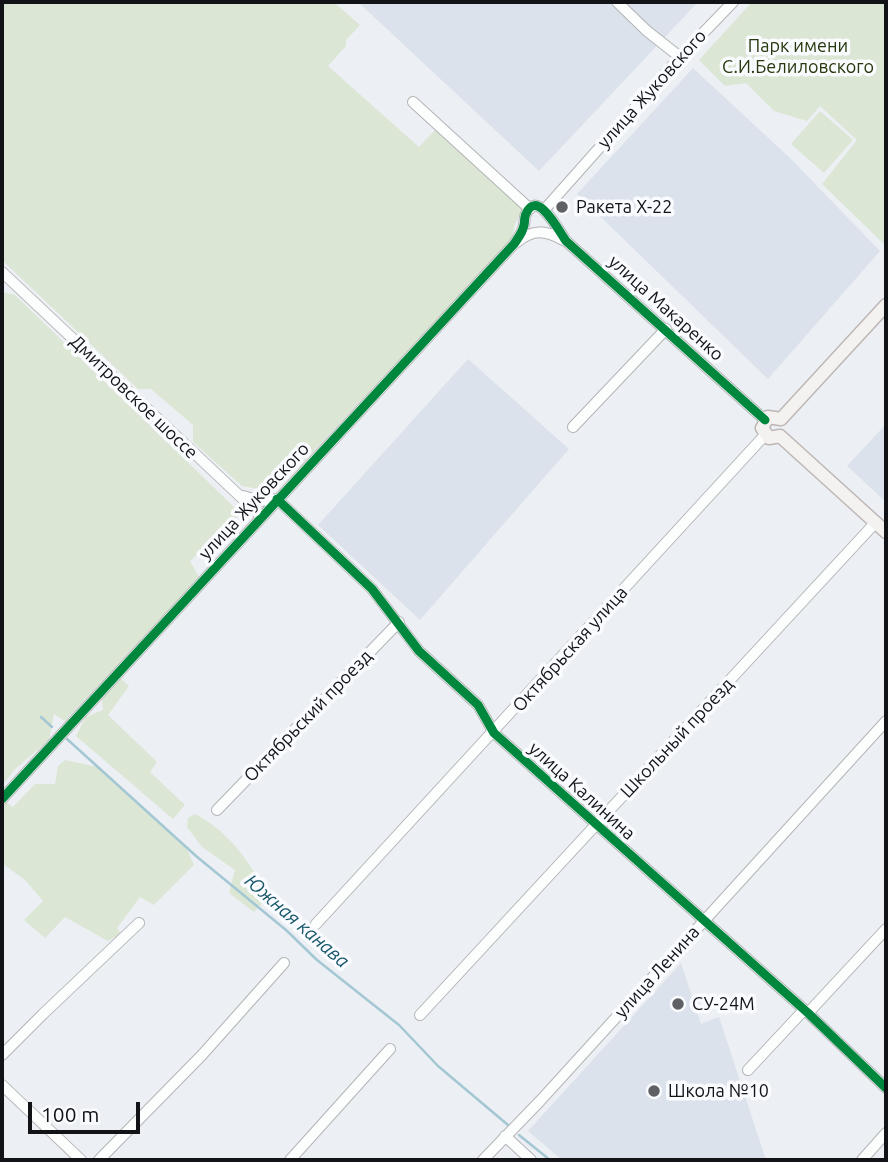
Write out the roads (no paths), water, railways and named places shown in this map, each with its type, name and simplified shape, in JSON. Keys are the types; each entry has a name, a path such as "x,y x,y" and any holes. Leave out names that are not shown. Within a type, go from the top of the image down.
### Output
{"main road":[{"path":"780,419 886,305"},
{"path":"772,416 780,419 784,427 780,436 773,438 765,435 762,428 765,420 772,416"},
{"path":"780,436 886,532"}],"street":[{"path":"617,2 647,31 680,57"},
{"name":"улица Жуковского","path":"547,213 680,57 733,2"},
{"path":"412,102 530,209"},
{"path":"513,244 539,231 547,228 547,213 537,206 526,214 525,222 528,228 539,231 566,241"},
{"name":"улица Макаренко","path":"547,213 566,241 765,420"},
{"name":"улица Жуковского","path":"2,799 513,244 525,222"},
{"name":"Дмитровское шоссе","path":"2,272 261,516"},
{"path":"573,426 666,329"},
{"name":"Октябрьская улица","path":"316,924 765,435"},
{"path":"238,494 260,501 277,499"},
{"name":"улица Калинина","path":"277,499 372,589 419,651 478,705 494,733 806,1012 886,1088"},
{"name":"Школьный проезд","path":"420,1015 876,522"},
{"name":"Октябрьский проезд","path":"217,810 399,622"},
{"name":"улица Ленина","path":"483,1160 886,721"},
{"path":"2,1055 139,923"},
{"path":"748,1070 886,929"},
{"path":"99,1160 202,1055 284,963"},
{"path":"290,1160 390,1049"},
{"path":"2,1085 81,1160"},
{"path":"862,1160 886,1133"},
{"path":"505,1136 531,1160"}],"waterway":[{"name":"Южная канава","path":"41,717 52,727"},
{"name":"Южная канава","path":"67,739 196,856 286,930 317,960 399,1025 438,1066 508,1125"},
{"name":"Южная канава","path":"519,1135 550,1160"}],"place":[{"name":"Ракета Х-22","path":"562,207"},
{"name":"СУ-24М","path":"678,1004"},
{"name":"Школа №10","path":"654,1091"}],"park label":[{"name":"Парк имени С.И.Белиловского","path":"798,56"}]}
